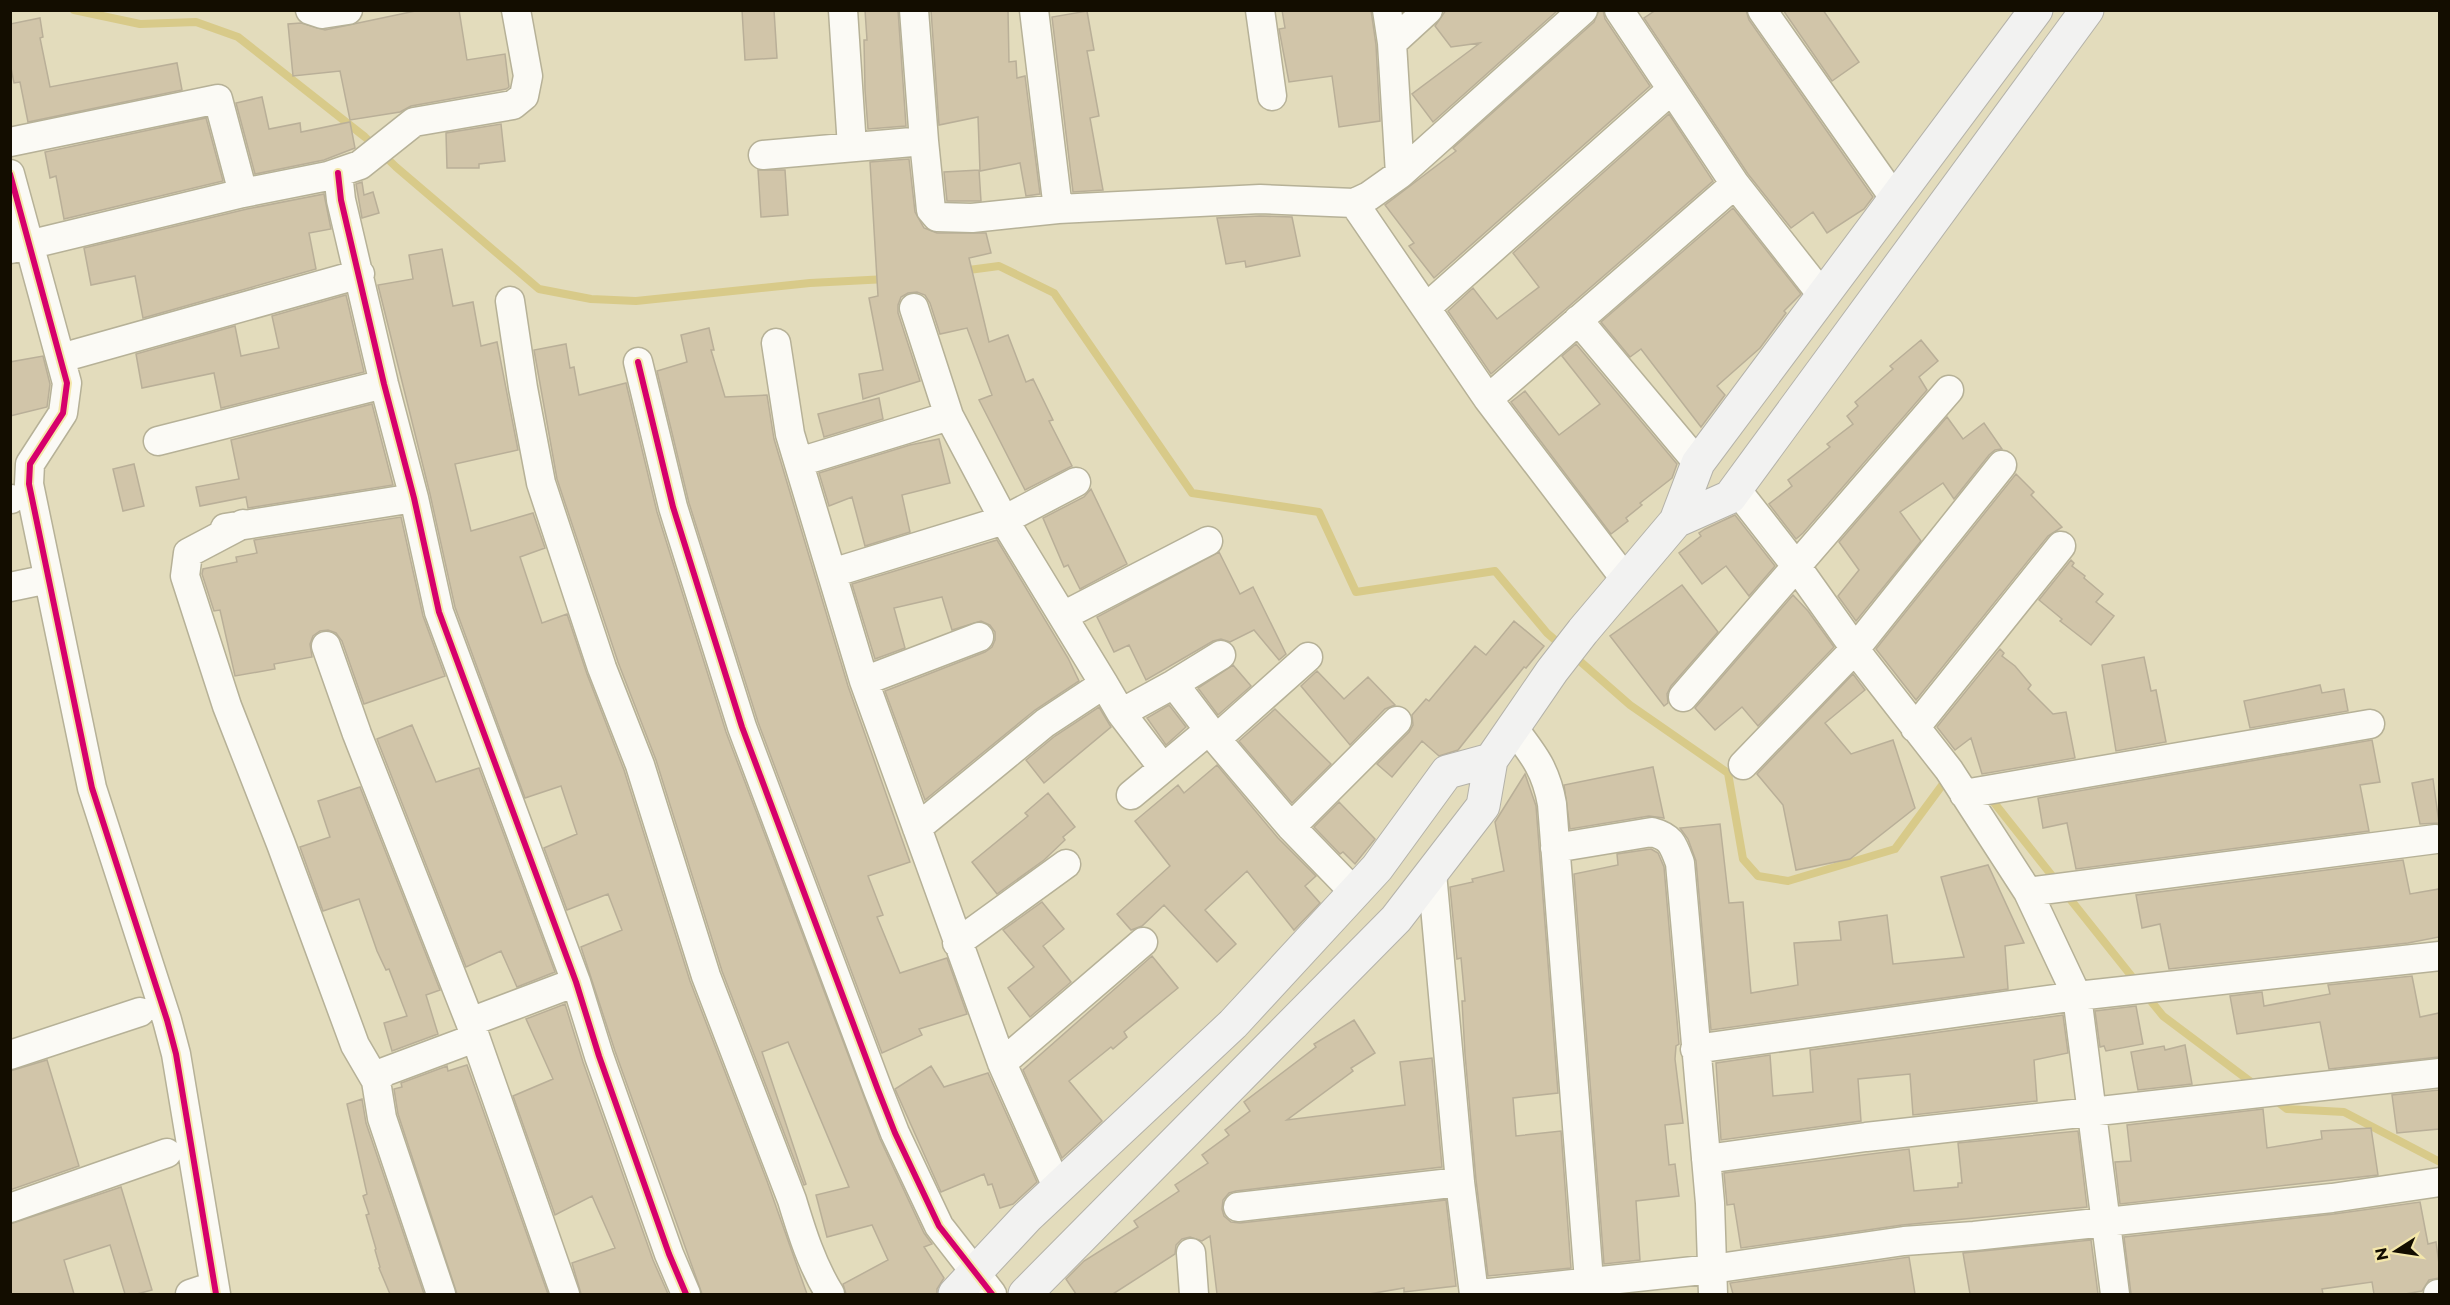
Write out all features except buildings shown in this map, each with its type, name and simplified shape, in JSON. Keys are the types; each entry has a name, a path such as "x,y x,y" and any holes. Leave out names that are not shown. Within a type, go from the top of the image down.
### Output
{"main road":[{"path":"1025,1294 1396,919 1483,806 1491,760 1552,671 1676,521 1698,463 2036,10"},
{"path":"1676,521 1730,497 2087,10"},
{"path":"974,1287 1058,1189 1233,1024 1355,893 1377,868 1447,772 1491,760"}],"street":[{"path":"310,10 322,14 348,10"},
{"path":"20,247 349,169 414,122 513,105 524,96 528,76 516,10"},
{"path":"843,10 852,147"},
{"path":"914,10 931,210 937,217 972,218 1058,209 1260,199 1354,202 1369,196 1400,174 1583,10"},
{"path":"1034,10 1058,209"},
{"path":"1260,10 1272,96"},
{"path":"1387,10 1392,43 1400,174"},
{"path":"1392,43 1428,10"},
{"path":"1619,10 1735,184 1823,296"},
{"path":"1762,10 1895,199"},
{"path":"1427,307 1671,90"},
{"path":"10,142 218,99 243,193"},
{"path":"763,155 924,141"},
{"path":"349,169 341,200 384,384 414,498 439,612 576,982 599,1056 669,1254 686,1294"},
{"path":"10,174 20,247 61,358 67,383 63,413 30,464 29,484 92,788 176,1054 203,1293"},
{"path":"1488,399 1735,184"},
{"path":"1354,202 1488,399 1626,580"},
{"path":"61,358 360,274"},
{"path":"510,301 541,483 602,668 640,765 706,976 792,1200 803,1237 821,1280 830,1294"},
{"path":"914,308 949,416 1004,520 1121,713 1163,768"},
{"path":"1578,320 1698,463"},
{"path":"776,343 790,434 864,681 1002,1063 1058,1189"},
{"path":"638,362 673,507 742,727 895,1133 939,1226 974,1287"},
{"path":"158,441 384,384"},
{"path":"1683,697 1949,390"},
{"path":"799,462 949,416"},
{"path":"1743,765 1855,649 2002,465"},
{"path":"832,573 1004,520 1076,482"},
{"path":"1736,489 1797,567 1915,728 1969,786 2035,891 2077,996 2115,1294"},
{"path":"188,537 243,524 414,498"},
{"path":"243,524 188,553 185,576 227,706 355,1045 376,1081 382,1118 441,1294"},
{"path":"1062,616 1208,541"},
{"path":"1915,728 2061,546"},
{"path":"864,681 979,637"},
{"path":"326,646 357,734 472,1030 565,1294"},
{"path":"1121,713 1221,655"},
{"path":"1131,795 1163,768 1212,735 1308,657"},
{"path":"917,828 1045,723 1104,684"},
{"path":"1174,684 1212,735 1291,827 1355,893"},
{"path":"1291,827 1397,721"},
{"path":"1969,786 2370,724"},
{"path":"1514,729 1540,764 1548,782 1589,1281"},
{"path":"1555,848 1652,832 1665,836 1674,846 1680,862 1710,1203 1712,1282"},
{"path":"2035,891 2436,839"},
{"path":"957,943 1066,864"},
{"path":"1432,873 1460,1182 1474,1294"},
{"path":"1002,1063 1143,942"},
{"path":"1695,1048 2077,996 2439,956"},
{"path":"376,1081 384,1072 576,982"},
{"path":"10,1055 140,1012"},
{"path":"1706,1159 1866,1137 2439,1073"},
{"path":"10,1208 168,1153"},
{"path":"1238,1207 1460,1182"},
{"path":"1480,1294 1589,1281 1712,1282 1904,1241 1974,1236 2332,1198 2439,1182"},
{"path":"1191,1253 1194,1294"}],"waterway":[{"path":"74,10 140,24 196,22 238,37 365,137 396,167 539,289 591,299 636,301 810,283 887,279"},
{"path":"961,271 999,266 1054,293 1192,493 1319,512 1356,592 1495,571 1547,633 1562,646"},
{"path":"1574,656 1630,705 1728,773 1743,859 1758,876 1788,881 1895,849 1943,784 1950,781"},
{"path":"1988,795 2057,882"},
{"path":"2066,894 2137,983"},
{"path":"2146,995 2163,1016 2255,1085"},
{"path":"2274,1099 2287,1109 2344,1112 2440,1162"}],"cycle path":[{"path":"338,173 341,200 384,384 414,498 439,612 576,982 599,1056 669,1254 686,1294"},
{"path":"10,174 67,383 63,413 30,464 29,484 92,788 176,1054 216,1294"},
{"path":"638,362 673,507 742,727 878,1090 895,1133 939,1226 992,1294"}]}
